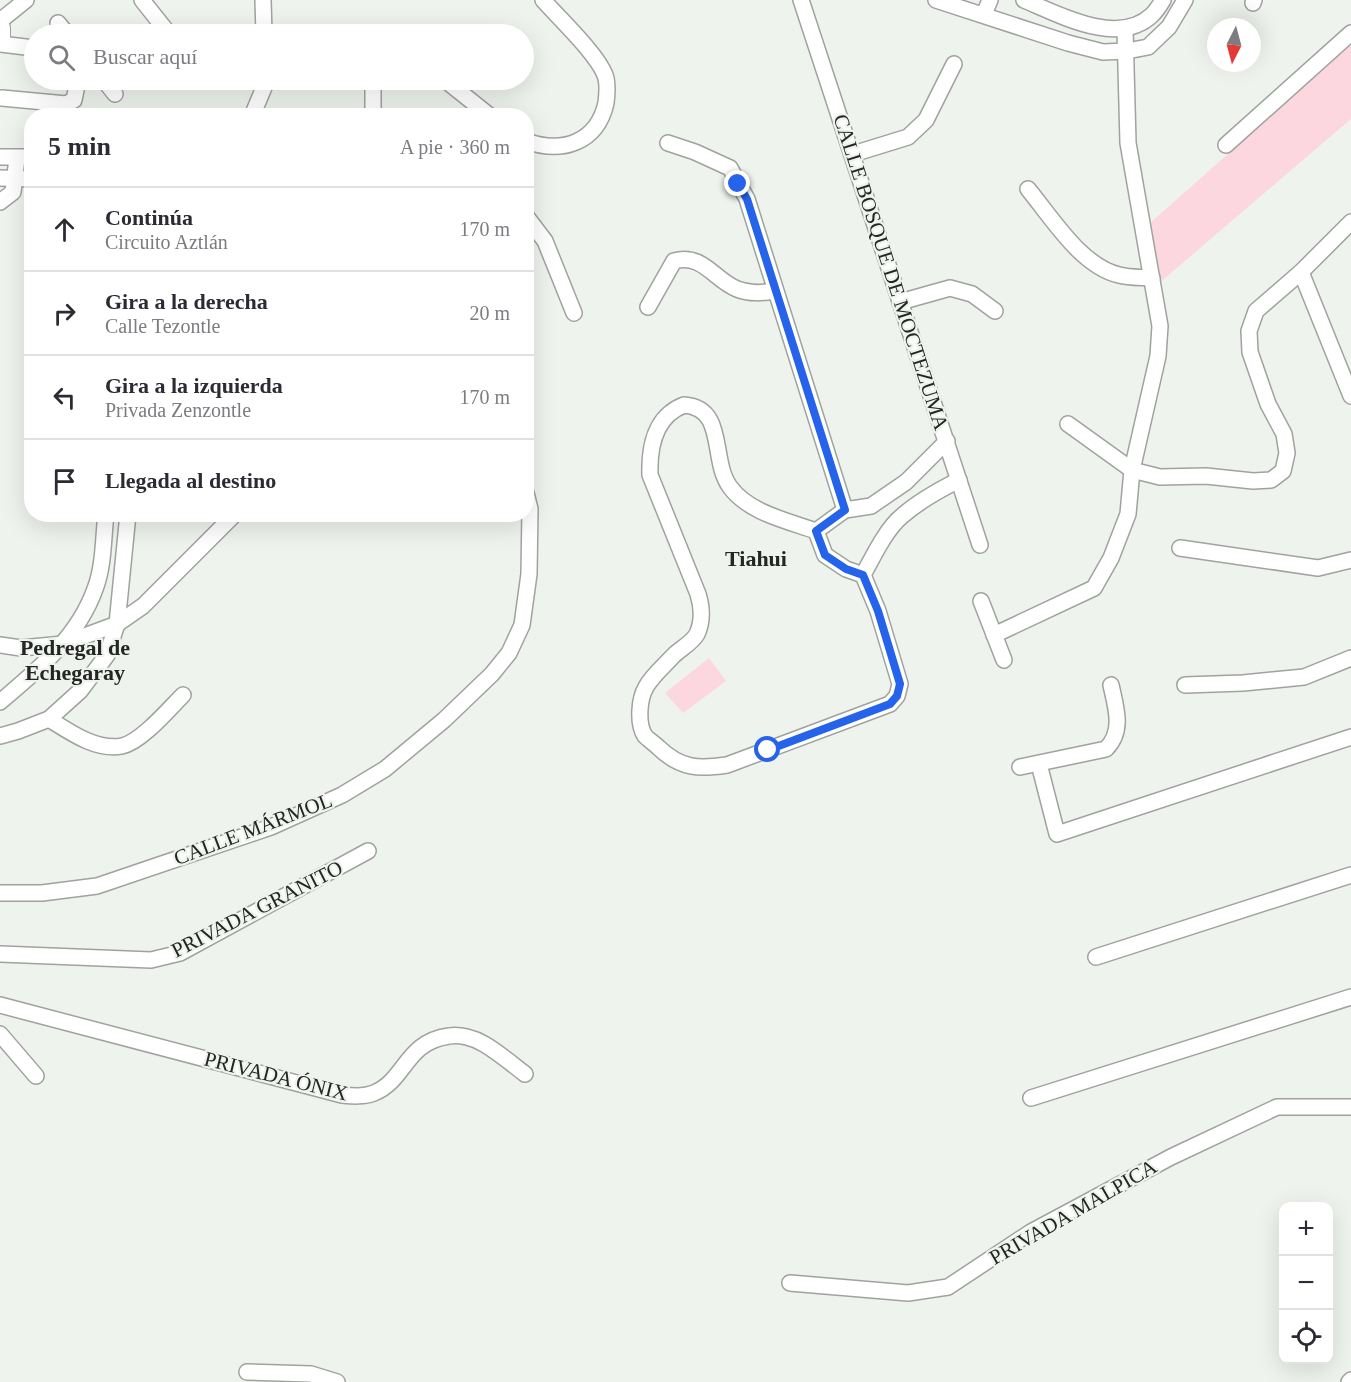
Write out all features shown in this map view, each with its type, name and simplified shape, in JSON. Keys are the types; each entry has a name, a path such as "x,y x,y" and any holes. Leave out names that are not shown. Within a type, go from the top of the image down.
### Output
{"main road":[{"path":"0,28 0,38"}],"street":[{"path":"0,21 26,0"},
{"path":"142,0 161,24"},
{"path":"262,0 263,24"},
{"path":"534,144 558,147 572,144 586,136 604,113 607,98 607,78 600,63 543,0"},
{"name":"CALLE BOSQUE DE MOCTEZUMA","path":"801,0 980,544"},
{"path":"936,0 987,7 1068,43 1103,52 1148,47 1169,27 1185,0"},
{"path":"1024,0 1072,20 1104,29 1125,29 1152,16 1163,0"},
{"path":"994,635 1094,588 1111,558 1128,514 1132,470 1158,356 1160,326 1128,143 1125,29"},
{"path":"1227,145 1351,33"},
{"path":"0,44 24,47"},
{"path":"853,154 908,137 926,120 954,64"},
{"path":"2,98 66,104 74,100 76,90"},
{"path":"112,90 115,94"},
{"path":"255,108 263,90"},
{"path":"373,108 374,90"},
{"path":"455,90 474,108"},
{"path":"668,143 730,168 747,199 845,510"},
{"path":"0,157 24,158"},
{"path":"8,179 24,158"},
{"path":"8,179 24,179"},
{"path":"0,201 14,192 8,179"},
{"path":"1028,189 1082,254 1099,267 1120,275 1152,278"},
{"path":"1068,424 1132,470 1160,477 1206,476 1253,481 1271,480 1282,471 1287,453 1284,434 1268,404 1250,352 1250,331 1257,311 1301,272 1351,222"},
{"path":"534,227 544,241 573,313"},
{"path":"648,307 674,261 685,257 702,264 735,288 756,294 776,291"},
{"path":"1301,272 1351,396"},
{"path":"900,302 950,288 972,294 995,311"},
{"path":"684,405 696,406 703,410 714,428 720,467 729,487 745,502 767,513 816,531 825,555 846,569 863,575 878,611 900,684 897,696 890,704 727,765 704,769 684,764 666,755 644,735 640,718 641,702 645,687 696,636 701,621 702,606 650,475 649,457 652,441 660,424 673,409 684,405"},
{"path":"816,531 845,510 871,506 906,482 946,441"},
{"path":"863,575 878,548 900,517 931,494 959,480"},
{"path":"0,702 40,669 63,644 82,616 95,589 100,571 105,522"},
{"path":"0,736 49,719 81,692 107,655 117,624 127,522"},
{"path":"0,645 21,648 63,644 117,624 143,606 227,522"},
{"name":"CALLE MÁRMOL","path":"0,893 42,893 97,886 271,827 342,795 385,769 444,720 492,674 509,653 522,625 529,574 530,522"},
{"path":"1180,548 1318,568 1351,560"},
{"path":"981,601 1004,660"},
{"path":"1185,684 1243,683 1304,677 1351,658"},
{"path":"1020,767 1106,749 1115,740 1118,720 1111,685"},
{"path":"49,719 77,737 101,745 123,746 138,738 183,695"},
{"path":"1039,764 1057,834 1351,737"},
{"name":"PRIVADA GRANITO","path":"0,954 151,960 180,953 368,851"},
{"path":"1096,957 1351,875"},
{"path":"1031,1098 1351,997"},
{"name":"PRIVADA ÓNIX","path":"0,1005 342,1095 360,1096 374,1093 388,1085 418,1048 438,1037 459,1035 484,1043 525,1074"},
{"path":"0,1034 36,1076"},
{"name":"PRIVADA MALPICA","path":"790,1283 908,1293 948,1287 1031,1232 1171,1157 1277,1107 1351,1107"},
{"path":"247,1372 311,1374 337,1382"}],"shaded area":[{"path":"1351,45 1351,119 1158,284 1149,224"},
{"path":"709,658 726,681 683,713 665,693"}],"district":[{"name":"Tiahui","path":"756,558"},
{"name":"Pedregal de Echegaray","path":"75,660"}],"route":[{"path":"738,184 747,199 845,510 816,531 825,555 846,569 863,575 878,611 900,684 897,696 890,704 768,750"}]}
